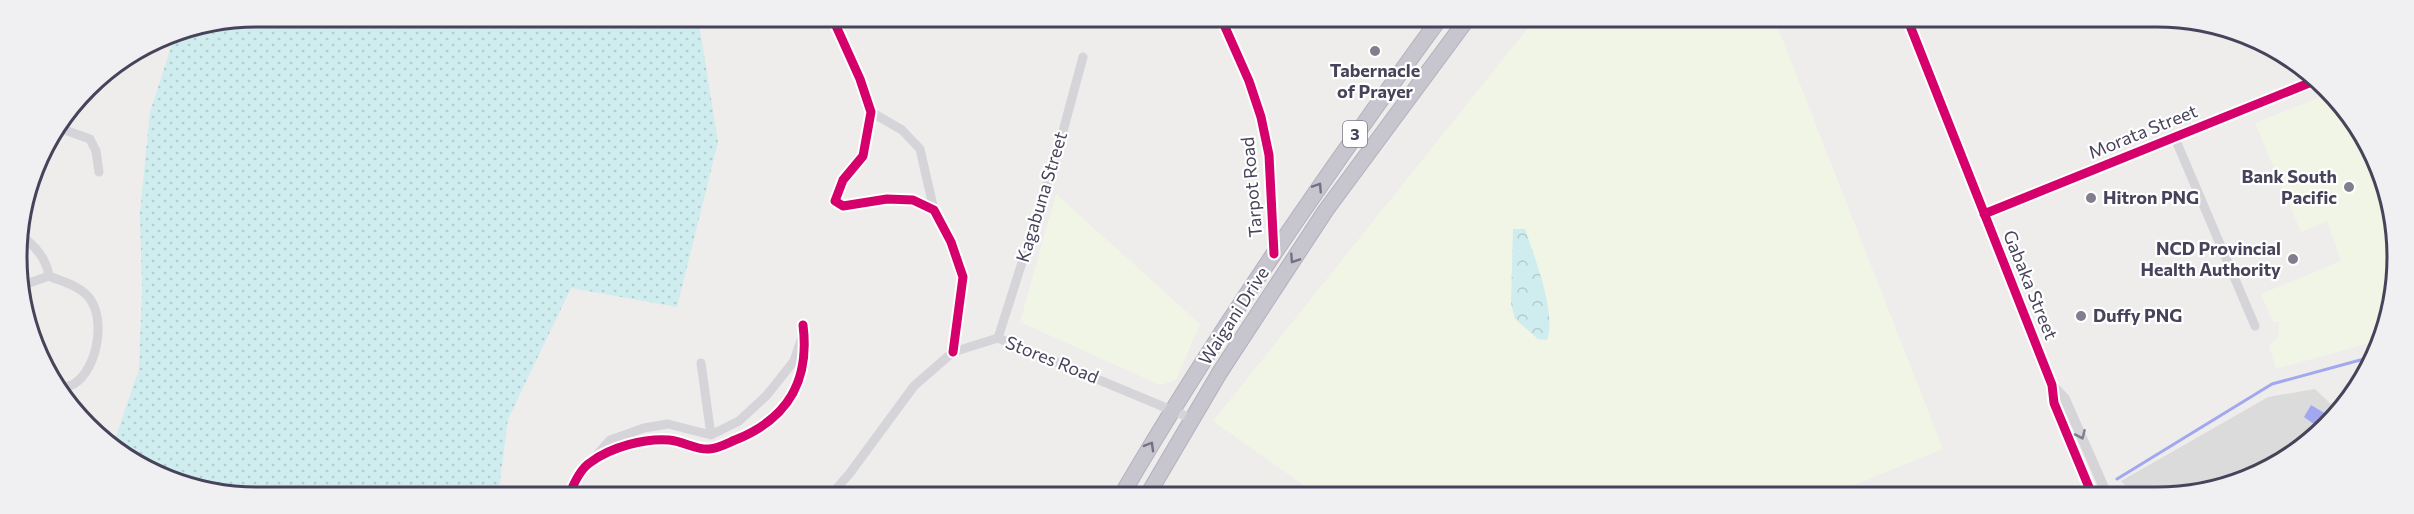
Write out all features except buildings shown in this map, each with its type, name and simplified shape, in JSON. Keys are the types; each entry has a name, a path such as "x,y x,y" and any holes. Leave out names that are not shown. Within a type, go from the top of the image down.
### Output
{"highway":[{"name":"Waigani Drive","path":"1125,487 1172,409 1334,163 1433,27"},
{"name":"Waigani Drive","path":"1152,487 1192,419 1326,210 1461,27"},
{"path":"1297,220 1303,224 1310,224 1369,139 1383,132"}],"street":[{"path":"837,27 860,79 871,112 863,156 843,180 836,201 843,206 887,199 913,200 934,210"},
{"name":"Tarpot Road","path":"1225,27 1249,81 1261,117 1269,155 1274,254"},
{"name":"Gabaka Street","path":"1913,27 2052,385 2054,403 2089,487"},
{"name":"Kagabuna Street","path":"998,338 1059,146 1083,57"},
{"name":"Morata Street","path":"1984,214 2308,83"},
{"path":"871,112 902,129 920,148 928,175 934,210 951,242 963,277 953,352"},
{"path":"65,130 90,139 96,151 99,172"},
{"path":"2174,136 2255,326"},
{"path":"27,240 35,246 48,266 50,276"},
{"path":"28,283 50,276 81,290 91,299 98,317 99,334 85,373 73,384 67,386"},
{"path":"572,487 590,462 610,440 644,428 668,424 711,435 739,421 767,395 794,361 804,329 806,348 799,377 790,400 768,424 710,450 669,440 648,442 618,448 590,462"},
{"name":"Stores Road","path":"837,487 914,386 953,352 998,338 1192,419"},
{"path":"701,363 711,435"},
{"name":"Gabaka Street","path":"2052,385 2065,399 2105,487"}],"shaded area":[{"path":"1529,27 1778,27 1943,449 1849,487 1306,487 1213,421"},
{"path":"2322,97 2348,129 2363,155 2379,197 2387,242 2387,272 2383,302 2370,343 2276,369 2269,345 2278,338 2279,322 2273,322 2261,294 2341,261 2327,221 2301,232 2255,123"},
{"path":"1056,194 1200,324 1176,380 1160,385 1020,322"},
{"path":"2315,389 2332,406 2309,430 2285,448 2231,475 2202,483 2172,487 2127,487 2121,481 2268,397"}],"green space":[{"path":"242,27 700,27 718,142 677,307 571,288 508,419 499,487 242,487 212,483 183,475 142,456 115,438 139,369 142,290 140,212 150,112 172,44 212,31"},
{"path":"1513,229 1525,229 1539,269 1549,315 1547,340 1538,339 1515,319 1511,303"}],"water":[{"path":"2311,405 2326,414 2315,425 2304,417"}],"waterway":[{"path":"2117,479 2272,384 2363,359"}],"cycle path":[{"path":"837,27 860,79 871,112 863,156 843,180 835,201 843,206 887,199 913,200 934,210 951,242 963,277 953,352"},
{"path":"1225,27 1249,81 1261,117 1269,155 1274,254"},
{"path":"1911,27 2052,385 2054,403 2089,487"},
{"path":"1984,214 2308,83"},
{"path":"573,487 587,465 618,448 639,442 660,440 712,449 753,431 769,421 792,396 799,380 803,364 803,325"}],"place":[{"name":"Tabernacle of Prayer","path":"1375,51"},
{"name":"Bank South Pacific","path":"2349,187"},
{"name":"Hitron PNG","path":"2091,198"},
{"name":"NCD Provincial Health Authority","path":"2293,259"},
{"name":"Duffy PNG","path":"2081,316"}]}
